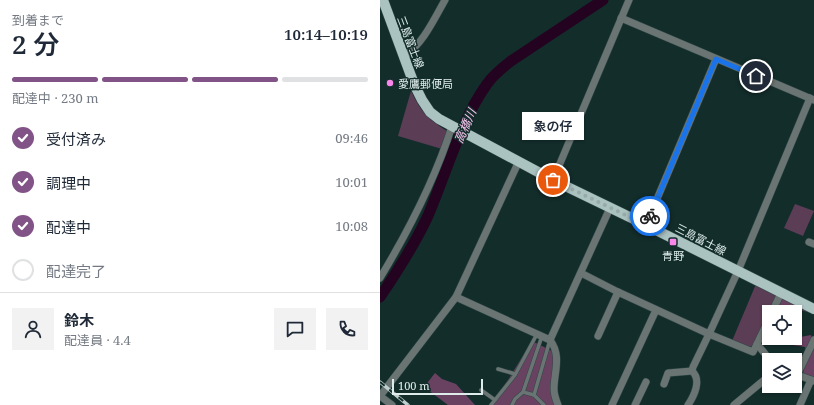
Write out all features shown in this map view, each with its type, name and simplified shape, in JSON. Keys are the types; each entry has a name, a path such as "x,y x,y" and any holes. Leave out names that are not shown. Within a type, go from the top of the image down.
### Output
{"main road":[{"name":"三島富士線","path":"383,0 422,100 430,112 439,119 553,180 814,309"}],"street":[{"path":"404,57 415,49 423,38 445,0"},
{"path":"553,180 629,0"},
{"path":"621,18 812,99 738,271 692,371"},
{"path":"646,225 716,59"},
{"path":"380,278 398,249 417,212 444,151 452,126"},
{"path":"392,405 380,396 456,297 519,161"},
{"path":"550,340 610,208"},
{"path":"581,273 656,310 754,352 762,334"},
{"path":"598,336 618,292"},
{"path":"775,305 781,293"},
{"path":"456,297 550,340 555,347 557,364 554,391 558,405"},
{"path":"612,405 656,310"},
{"path":"802,363 814,340"},
{"path":"757,344 764,353"},
{"path":"664,384 668,373 692,371"},
{"path":"688,405 697,386 695,374 692,371"},
{"path":"800,405 813,381 802,377"},
{"path":"635,405 646,382"},
{"path":"734,405 762,382"}],"lane":[{"path":"491,405 515,374 539,335"},
{"path":"512,405 515,399 523,392 539,335"},
{"path":"534,394 550,340"},
{"path":"498,369 515,374"},
{"path":"481,390 495,400"},
{"path":"523,392 534,394 544,405"}],"shaded area":[{"path":"411,91 418,105 426,114 447,131 442,149 398,136"},
{"path":"795,204 814,211 803,236 784,228"},
{"path":"756,284 777,294 772,305 762,305 762,328 754,346 749,347 732,341"},
{"path":"782,296 800,305 778,305"},
{"path":"802,306 812,311 811,313 802,310"},
{"path":"811,335 814,345 814,381 802,377 806,361 805,347 793,345 802,345 802,337"},
{"path":"532,341 552,351 559,359 554,391 558,405 490,405 508,380"},
{"path":"435,373 442,379 456,384 475,405 448,405 424,387"}],"waterway":[{"name":"高橋川","path":"380,297 393,278 422,228 468,115 489,81 511,61 603,0"}],"railway":[{"path":"380,382 408,405"}],"way so far":[{"path":"553,180 646,225 650,216"}],"place":[{"name":"愛鷹郵便局","path":"390,83"},
{"name":"象の仔","path":"553,180"},
{"name":"青野","path":"673,242"}],"route":[{"path":"650,216 716,59 756,76"}]}
